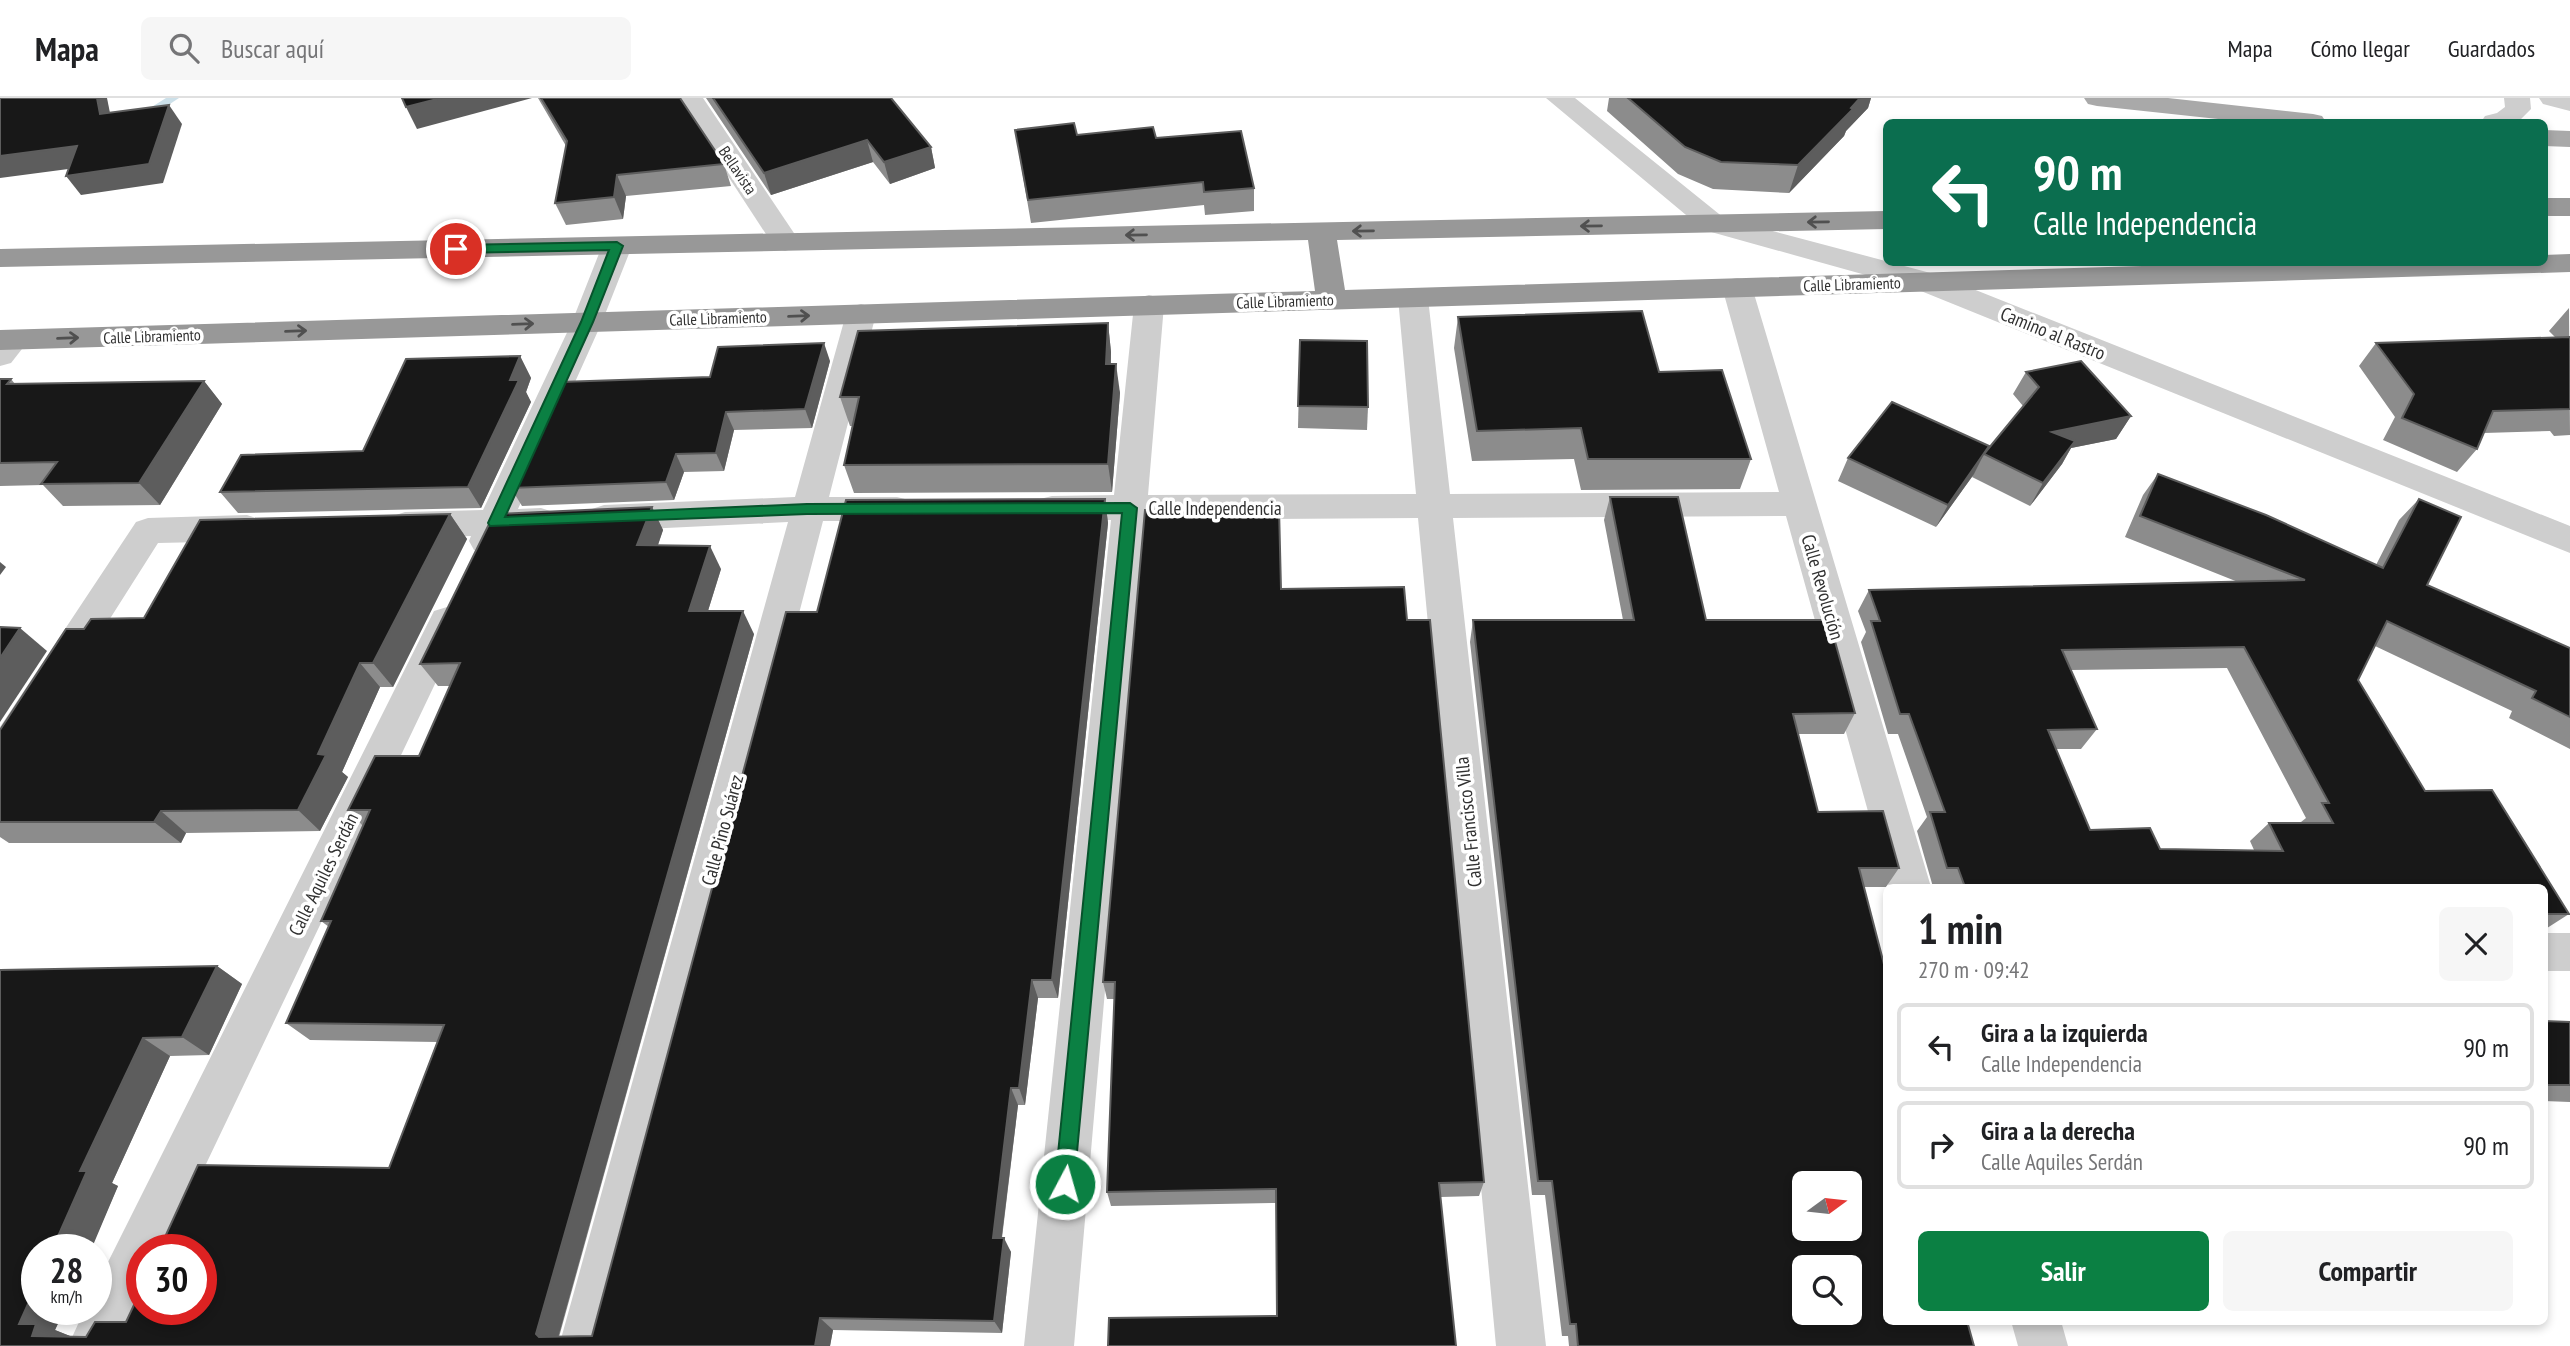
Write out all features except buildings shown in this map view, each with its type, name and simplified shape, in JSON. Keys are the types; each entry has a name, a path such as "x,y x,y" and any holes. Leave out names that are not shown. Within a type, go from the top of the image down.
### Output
{"highway":[{"path":"2548,207 2570,207"},
{"path":"0,258 1883,220"},
{"path":"1321,232 1331,300"},
{"name":"Calle Libramiento","path":"2548,263 2570,263"},
{"name":"Calle Libramiento","path":"4,345 587,322 2426,266"}],"main road":[{"path":"2097,98 2286,119"},
{"path":"2548,138 2570,139"}],"street":[{"name":"Bellavista","path":"690,98 785,242"},
{"name":"Camino al Rastro","path":"1559,98 1714,224 1927,282 2570,540"},
{"path":"2506,119 2518,109 2517,98"},
{"path":"2552,98 2570,103"},
{"name":"Calle Aquiles Serdán","path":"93,1346 495,523 587,322 617,246"},
{"name":"Calle Revolución","path":"1737,288 1909,884"},
{"name":"Calle Francisco Villa","path":"1413,298 1521,1346"},
{"path":"1049,1346 1149,305"},
{"name":"Calle Pino Suárez","path":"584,1346 861,314"},
{"name":"Calle Independencia","path":"1022,508 1799,503"},
{"path":"370,526 807,509 928,509"},
{"path":"0,759 148,531 273,528"},
{"path":"2548,952 2570,952"},
{"path":"2037,1325 2043,1346"}],"waterway":[{"path":"143,117 174,98"}],"route":[{"path":"456,249 617,246 587,322 495,523 807,509 1130,508 1065,1184"}]}
